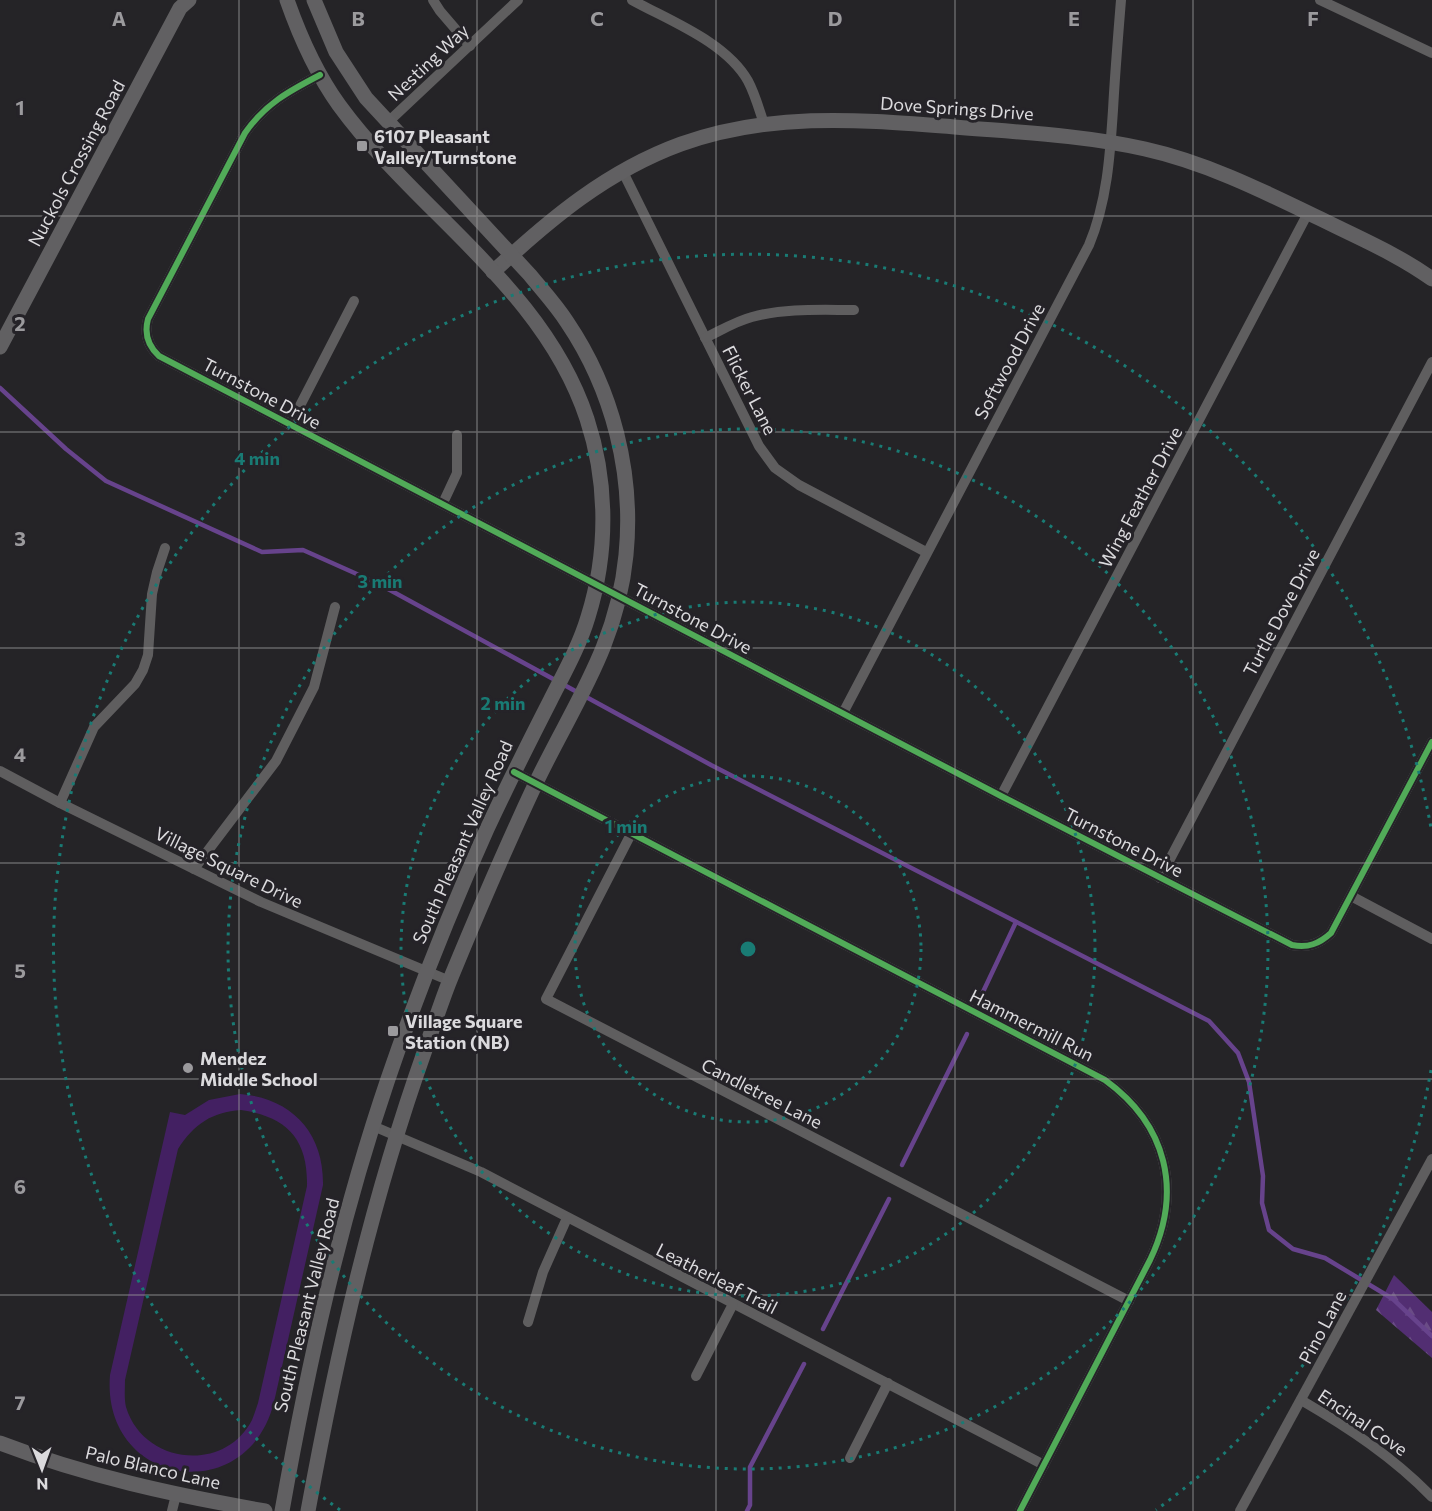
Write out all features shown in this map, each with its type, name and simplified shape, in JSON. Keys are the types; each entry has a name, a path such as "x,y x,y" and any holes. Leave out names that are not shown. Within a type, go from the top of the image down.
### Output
{"main road":[{"name":"South Pleasant Valley Road","path":"282,1511 302,1399 329,1284 373,1126 426,971 514,772 567,669 588,616 597,584 603,538 602,493 588,420 569,375 551,343 535,320 493,272 368,140 337,101 306,50 287,0"},
{"path":"308,1511 327,1403 352,1292 396,1135 450,981 487,892 536,784 590,681 606,643 620,596 627,546 627,497 619,443 610,409 588,356 567,321 511,255 387,123 350,76 324,27 314,0"},
{"name":"Nuckols Crossing Road","path":"3,340 185,3"},
{"name":"Dove Springs Drive","path":"493,272 566,207 622,170 681,144 733,130 805,120 879,121 1069,136 1145,149 1227,176 1399,258 1432,279"},
{"name":"Palo Blanco Lane","path":"1,1445 86,1473 176,1495 265,1511"}],"street":[{"path":"433,0 470,46"},
{"name":"Nesting Way","path":"387,123 518,0"},
{"path":"632,0 726,54 747,79 764,124"},
{"name":"Softwood Drive","path":"843,713 1099,222 1111,142 1121,0"},
{"path":"1320,0 1432,53"},
{"name":"Turnstone Drive","path":"320,75 275,100 253,121 146,325 147,338 159,356 1001,796 1281,940 1302,947 1323,941 1331,933 1432,742"},
{"name":"Flicker Lane","path":"622,170 759,446 776,468 799,485 926,552"},
{"name":"Wing Feather Drive","path":"1001,796 1308,213"},
{"path":"290,425 354,301"},
{"path":"705,338 749,317 798,310 854,310"},
{"name":"Turtle Dove Drive","path":"1160,878 1432,362"},
{"path":"442,503 457,473 457,435"},
{"path":"60,803 94,727 135,684 143,670 148,654 152,594 156,572 165,548"},
{"path":"194,869 276,761 314,687 335,607"},
{"name":"Village Square Drive","path":"0,771 60,803 300,919 450,981"},
{"name":"Hammermill Run","path":"514,772 1105,1080 1119,1090 1139,1111 1155,1138 1166,1171 1168,1189 1165,1216 1158,1244 1020,1511"},
{"name":"Candletree Lane","path":"631,834 546,999 1129,1301"},
{"path":"1351,896 1432,939"},
{"name":"Leatherleaf Trail","path":"373,1126 481,1172 1044,1465"},
{"name":"Pino Lane","path":"1240,1511 1432,1159"},
{"path":"528,1322 543,1272 567,1218"},
{"path":"696,1376 733,1304"},
{"path":"850,1458 888,1383"},
{"name":"Encinal Cove","path":"1301,1400 1373,1445 1432,1497"},
{"path":"172,1511 176,1495"}],"shaded area":[{"path":"240,1094 275,1102 289,1111 311,1134 318,1149 323,1185 274,1402 259,1436 236,1459 208,1470 178,1471 151,1461 128,1441 113,1412 110,1375 170,1112 185,1115 209,1100","holes":["241,1110 257,1113 282,1125 299,1143 304,1155 307,1186 258,1403 252,1420 239,1437 223,1449 204,1455 185,1455 166,1450 149,1441 135,1426 126,1407 125,1380 178,1149 197,1126 221,1113"]}],"green space":[{"path":"1394,1275 1432,1312 1432,1358 1376,1310"}],"waterway":[{"path":"0,388 66,449 106,481 262,552 303,550 377,583 711,765 1209,1021 1238,1053 1249,1082 1263,1176 1262,1203 1269,1230 1293,1249 1325,1258 1393,1299 1432,1336"},
{"path":"982,994 1016,922"},
{"path":"902,1165 967,1034"},
{"path":"823,1329 889,1199"},
{"path":"747,1511 750,1505 750,1467 804,1364"}],"cycle path":[{"path":"320,75 278,99 245,133 148,319 146,330 148,339 159,356 1001,796 1292,945 1313,944 1331,933 1432,742"},
{"path":"514,772 1105,1080 1143,1117 1155,1139 1163,1161 1167,1185 1166,1209 1160,1234 1150,1260 1020,1511"}],"place":[{"name":"6107 Pleasant Valley/Turnstone","path":"362,146"},
{"name":"Village Square Station (NB)","path":"393,1031"},
{"name":"Mendez Middle School","path":"188,1068"}]}
